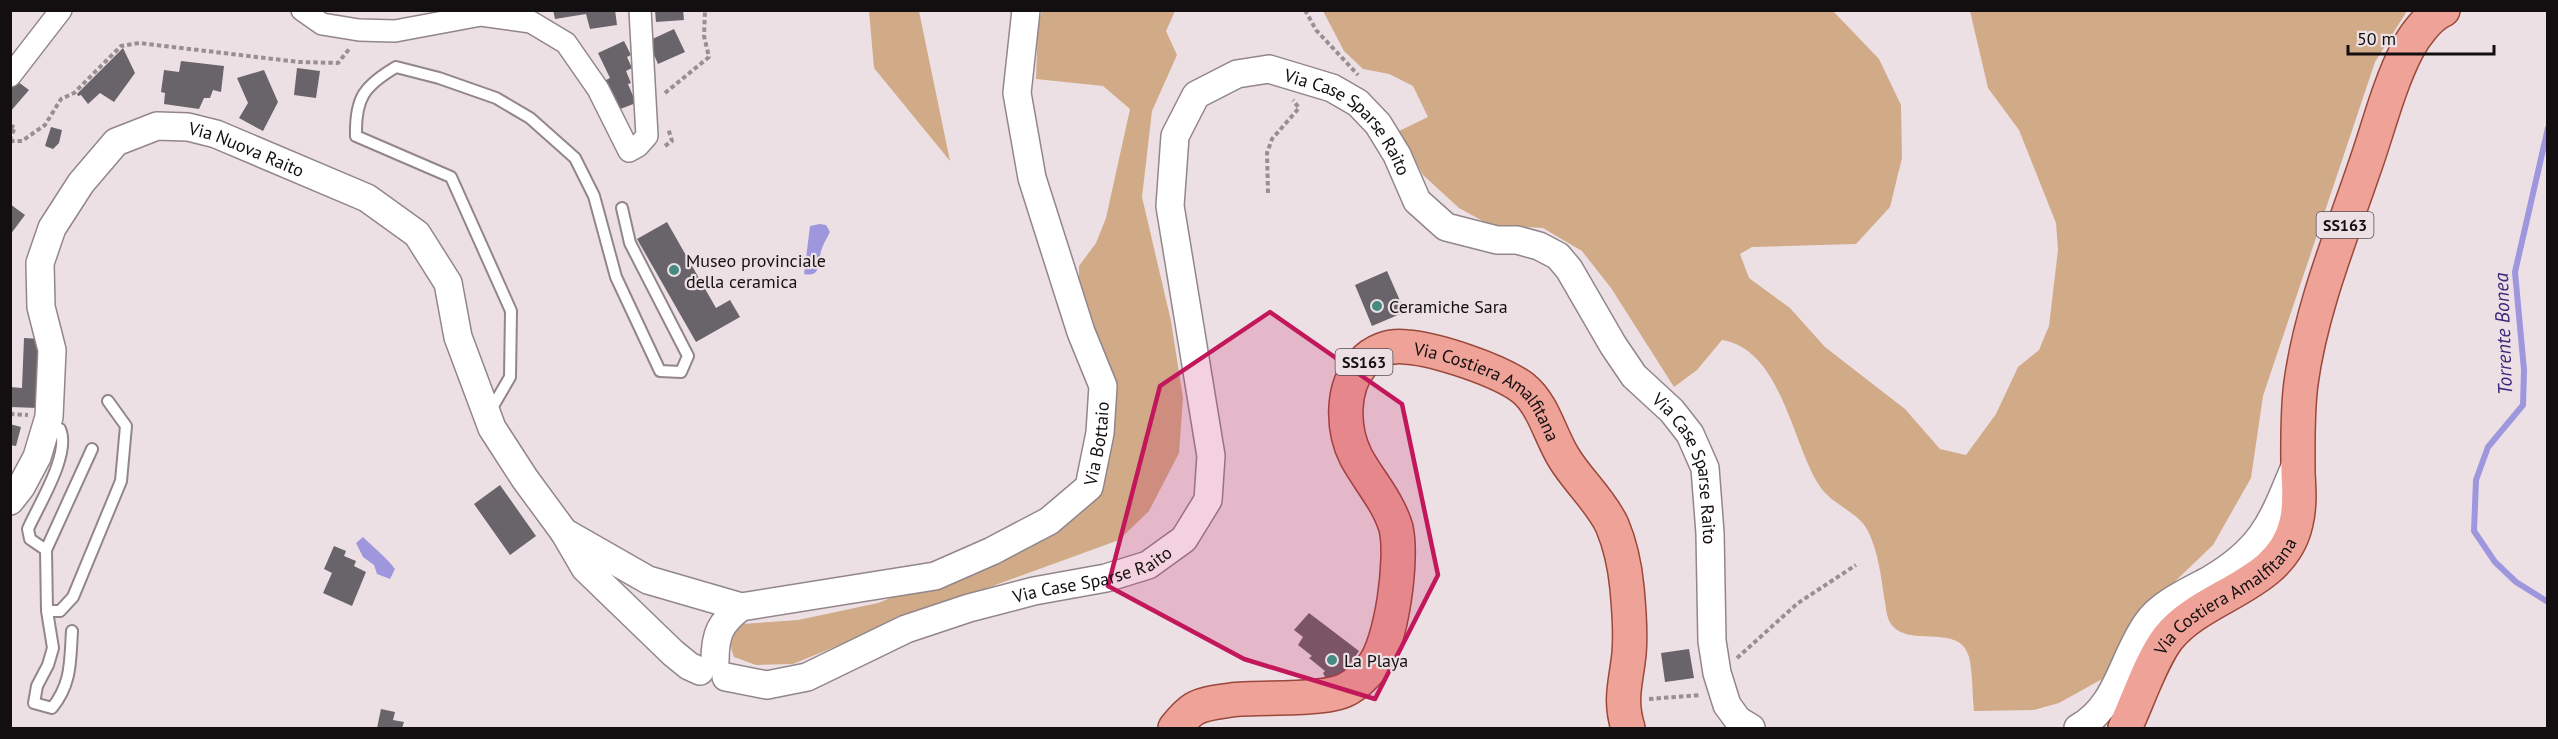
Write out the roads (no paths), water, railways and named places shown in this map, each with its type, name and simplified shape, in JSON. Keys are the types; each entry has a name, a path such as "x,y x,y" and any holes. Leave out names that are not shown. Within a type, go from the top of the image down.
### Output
{"main road":[{"name":"SS163","path":"2298,457 2301,382 2321,300 2385,105 2407,49 2433,15"},
{"name":"Via Costiera Amalfitana","path":"1175,729 1194,709 1215,702 1315,695 1348,689 1375,664 1392,615 1398,543 1390,511 1355,454 1347,421 1346,399 1350,385 1364,361 1372,354 1388,348 1403,346 1440,354 1495,372 1526,390 1539,408 1563,457 1611,523 1627,587 1629,652 1622,693 1629,729"},
{"name":"Via Costiera Amalfitana","path":"2125,729 2167,639 2196,614 2259,576 2275,563 2286,548 2297,522 2298,457"}],"street":[{"path":"10,76 61,10"},
{"path":"302,10 322,24 359,30 396,31 481,15 531,22 566,43 598,89 629,151 638,146 647,136 640,10"},
{"name":"Via Bottaio","path":"741,607 935,576 992,551 1049,521 1089,487 1100,433 1103,386 1081,332 1032,178 1017,93 1026,10"},
{"name":"Via Case Sparse Raito","path":"564,532 585,568 673,653 714,670 767,685 807,677 906,629 948,615 1034,591 1106,578 1148,565 1184,539 1208,500 1211,456 1170,207 1174,136 1197,95 1236,74 1269,69 1324,86 1358,103 1378,124 1397,155 1417,201 1446,227 1497,240 1517,240 1539,246 1558,256 1569,269 1613,345 1634,376 1672,411 1690,434 1705,468 1710,533 1712,641 1720,681 1727,705 1738,720 1750,729"},
{"name":"Via Nuova Raito","path":"10,501 21,487 37,457 48,425 52,350 41,307 40,263 52,228 81,183 116,142 157,126 189,127 216,134 367,198 417,234 448,284 458,337 492,428 525,479 564,532"},
{"path":"2078,729 2103,709 2148,622 2165,606 2239,560 2264,535 2298,457"},
{"path":"564,532 648,580 741,607"},
{"path":"714,670 716,641 726,619 741,607"}],"lane":[{"path":"487,416 510,377 511,311 451,177 356,136 356,115 367,87 396,67 439,78 496,98 530,118 575,158 594,196 616,277 660,371 681,372 688,356 630,243 622,208"},
{"path":"47,611 60,610 73,597 121,481 126,426 108,401"},
{"path":"46,549 30,539 28,529 62,452 63,436 60,429 48,425"},
{"path":"72,631 69,672 64,693 52,708 34,703 37,686 48,665 52,648 47,611 46,549 92,449"}],"waterway":[{"name":"Torrente Bonea","path":"2548,128 2515,272 2524,370 2523,405 2488,447 2476,480 2474,531 2495,562 2516,582 2548,602"}],"place":[{"name":"Museo provinciale della ceramica","path":"674,270"},
{"name":"Ceramiche Sara","path":"1377,306"},
{"name":"La Playa","path":"1332,660"}]}
